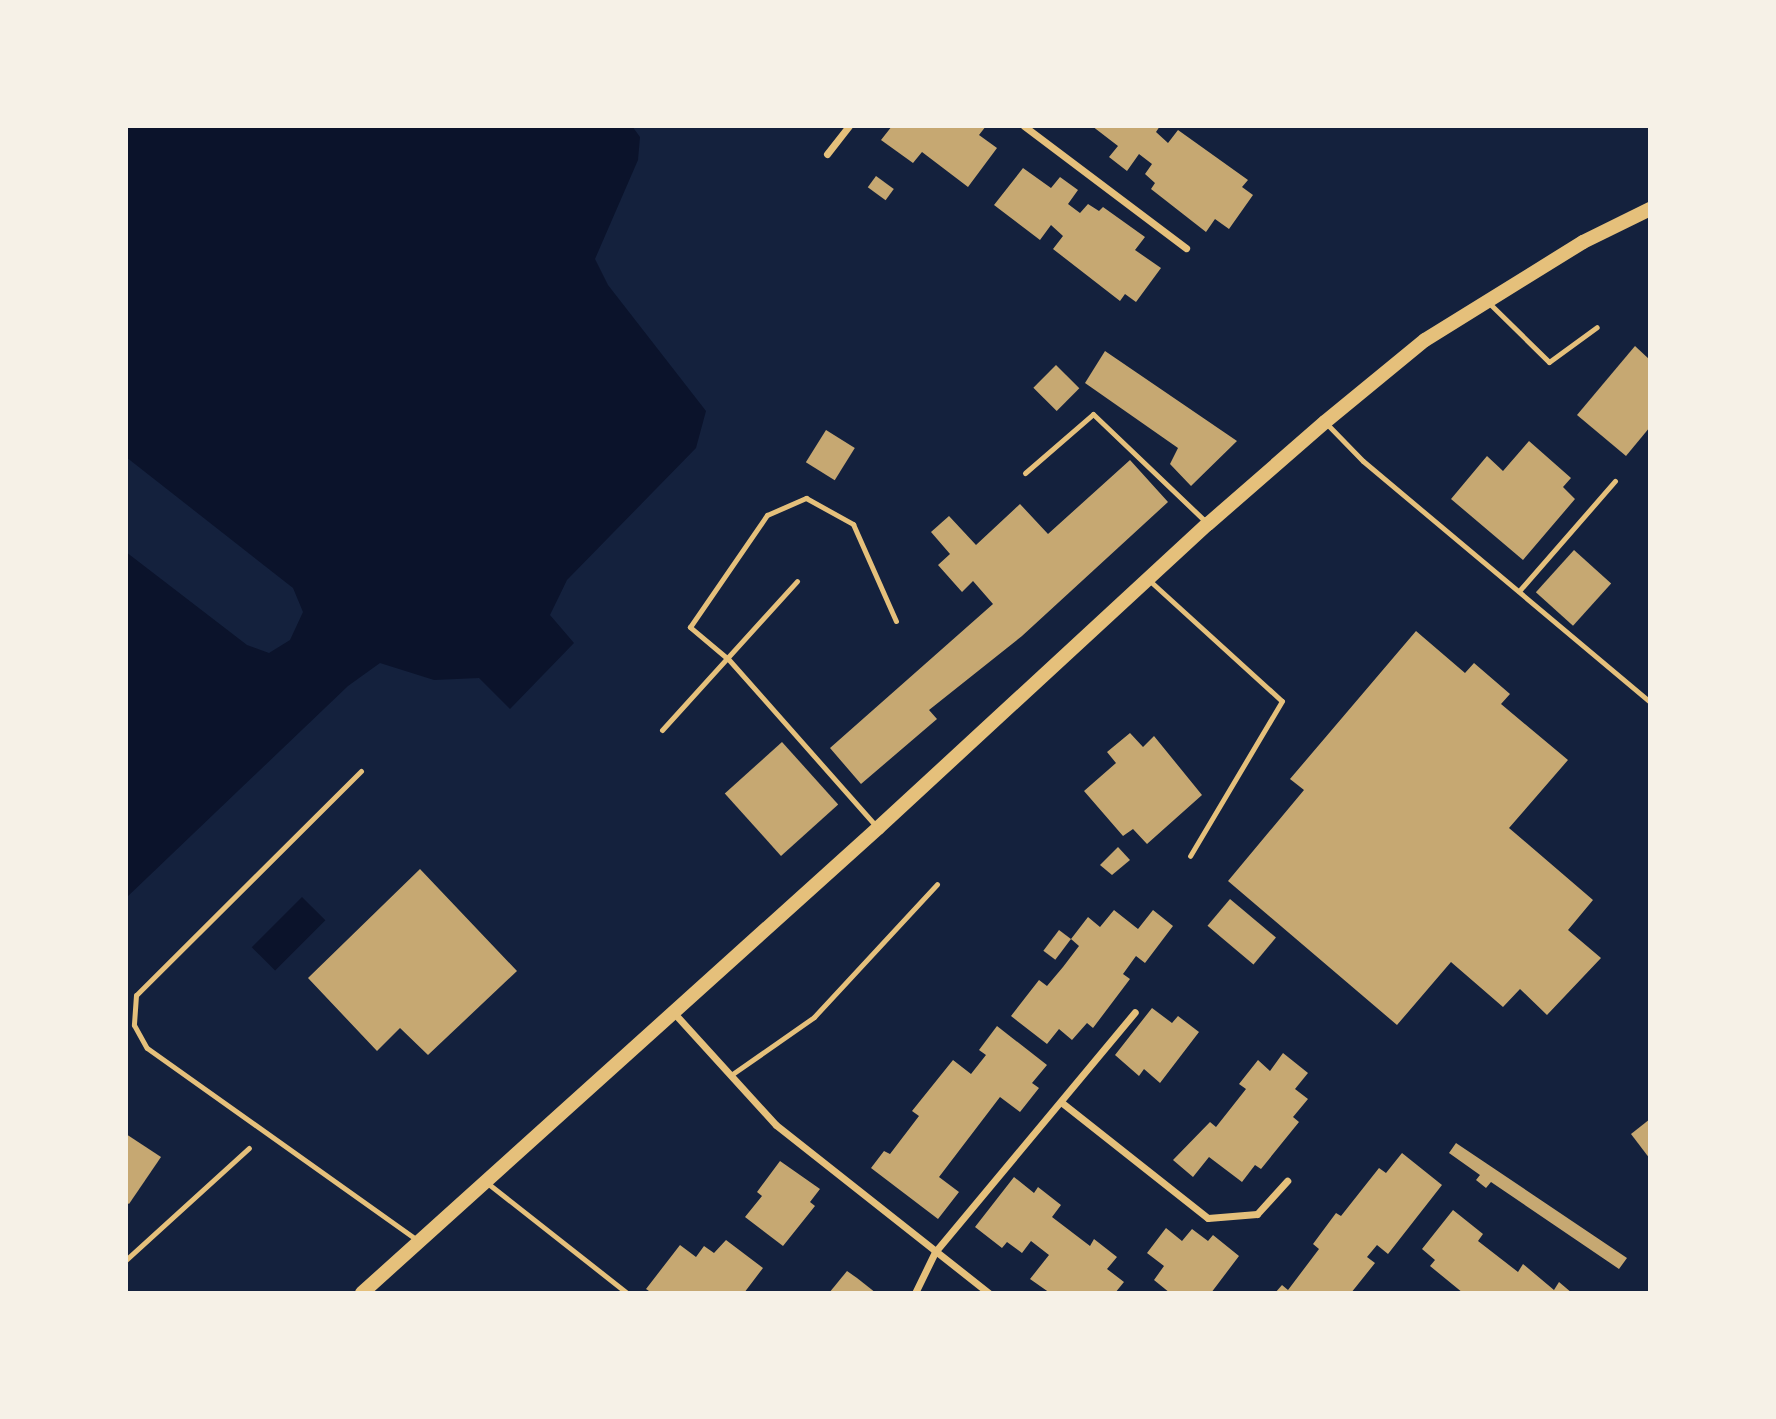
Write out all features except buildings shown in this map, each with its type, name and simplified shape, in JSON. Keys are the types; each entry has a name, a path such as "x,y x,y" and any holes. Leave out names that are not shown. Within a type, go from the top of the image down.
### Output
{"main road":[{"path":"362,1293 1150,581 1208,524 1325,422 1425,340 1583,242 1650,209"}],"street":[{"path":"827,154 849,126"},
{"path":"1024,126 1186,248"},
{"path":"915,1293 935,1252 1135,1012"},
{"path":"674,1013 776,1125 989,1293"},
{"path":"1061,1102 1208,1218 1257,1214 1287,1181"}],"lane":[{"path":"1488,301 1549,362 1597,327"},
{"path":"1025,473 1093,414 1208,524"},
{"path":"1325,422 1363,461 1650,702"},
{"path":"1519,591 1615,481"},
{"path":"878,828 728,659 690,627 767,515 806,498 853,524 896,621"},
{"path":"662,730 797,581"},
{"path":"1150,581 1282,702 1191,856"},
{"path":"361,771 136,995 134,1025 147,1048 267,1131 419,1242"},
{"path":"731,1075 814,1017 937,884"},
{"path":"486,1182 627,1293"}],"path":[{"path":"126,1261 267,1131"}],"water":[{"path":"126,126 632,126 640,137 638,160 595,259 608,285 706,411 696,448 567,580 550,615 574,643 510,709 479,678 434,680 380,663 348,686 126,898 126,552 247,645 269,653 290,640 303,612 293,588 126,457"},
{"path":"302,897 325,920 275,971 252,947"}]}
